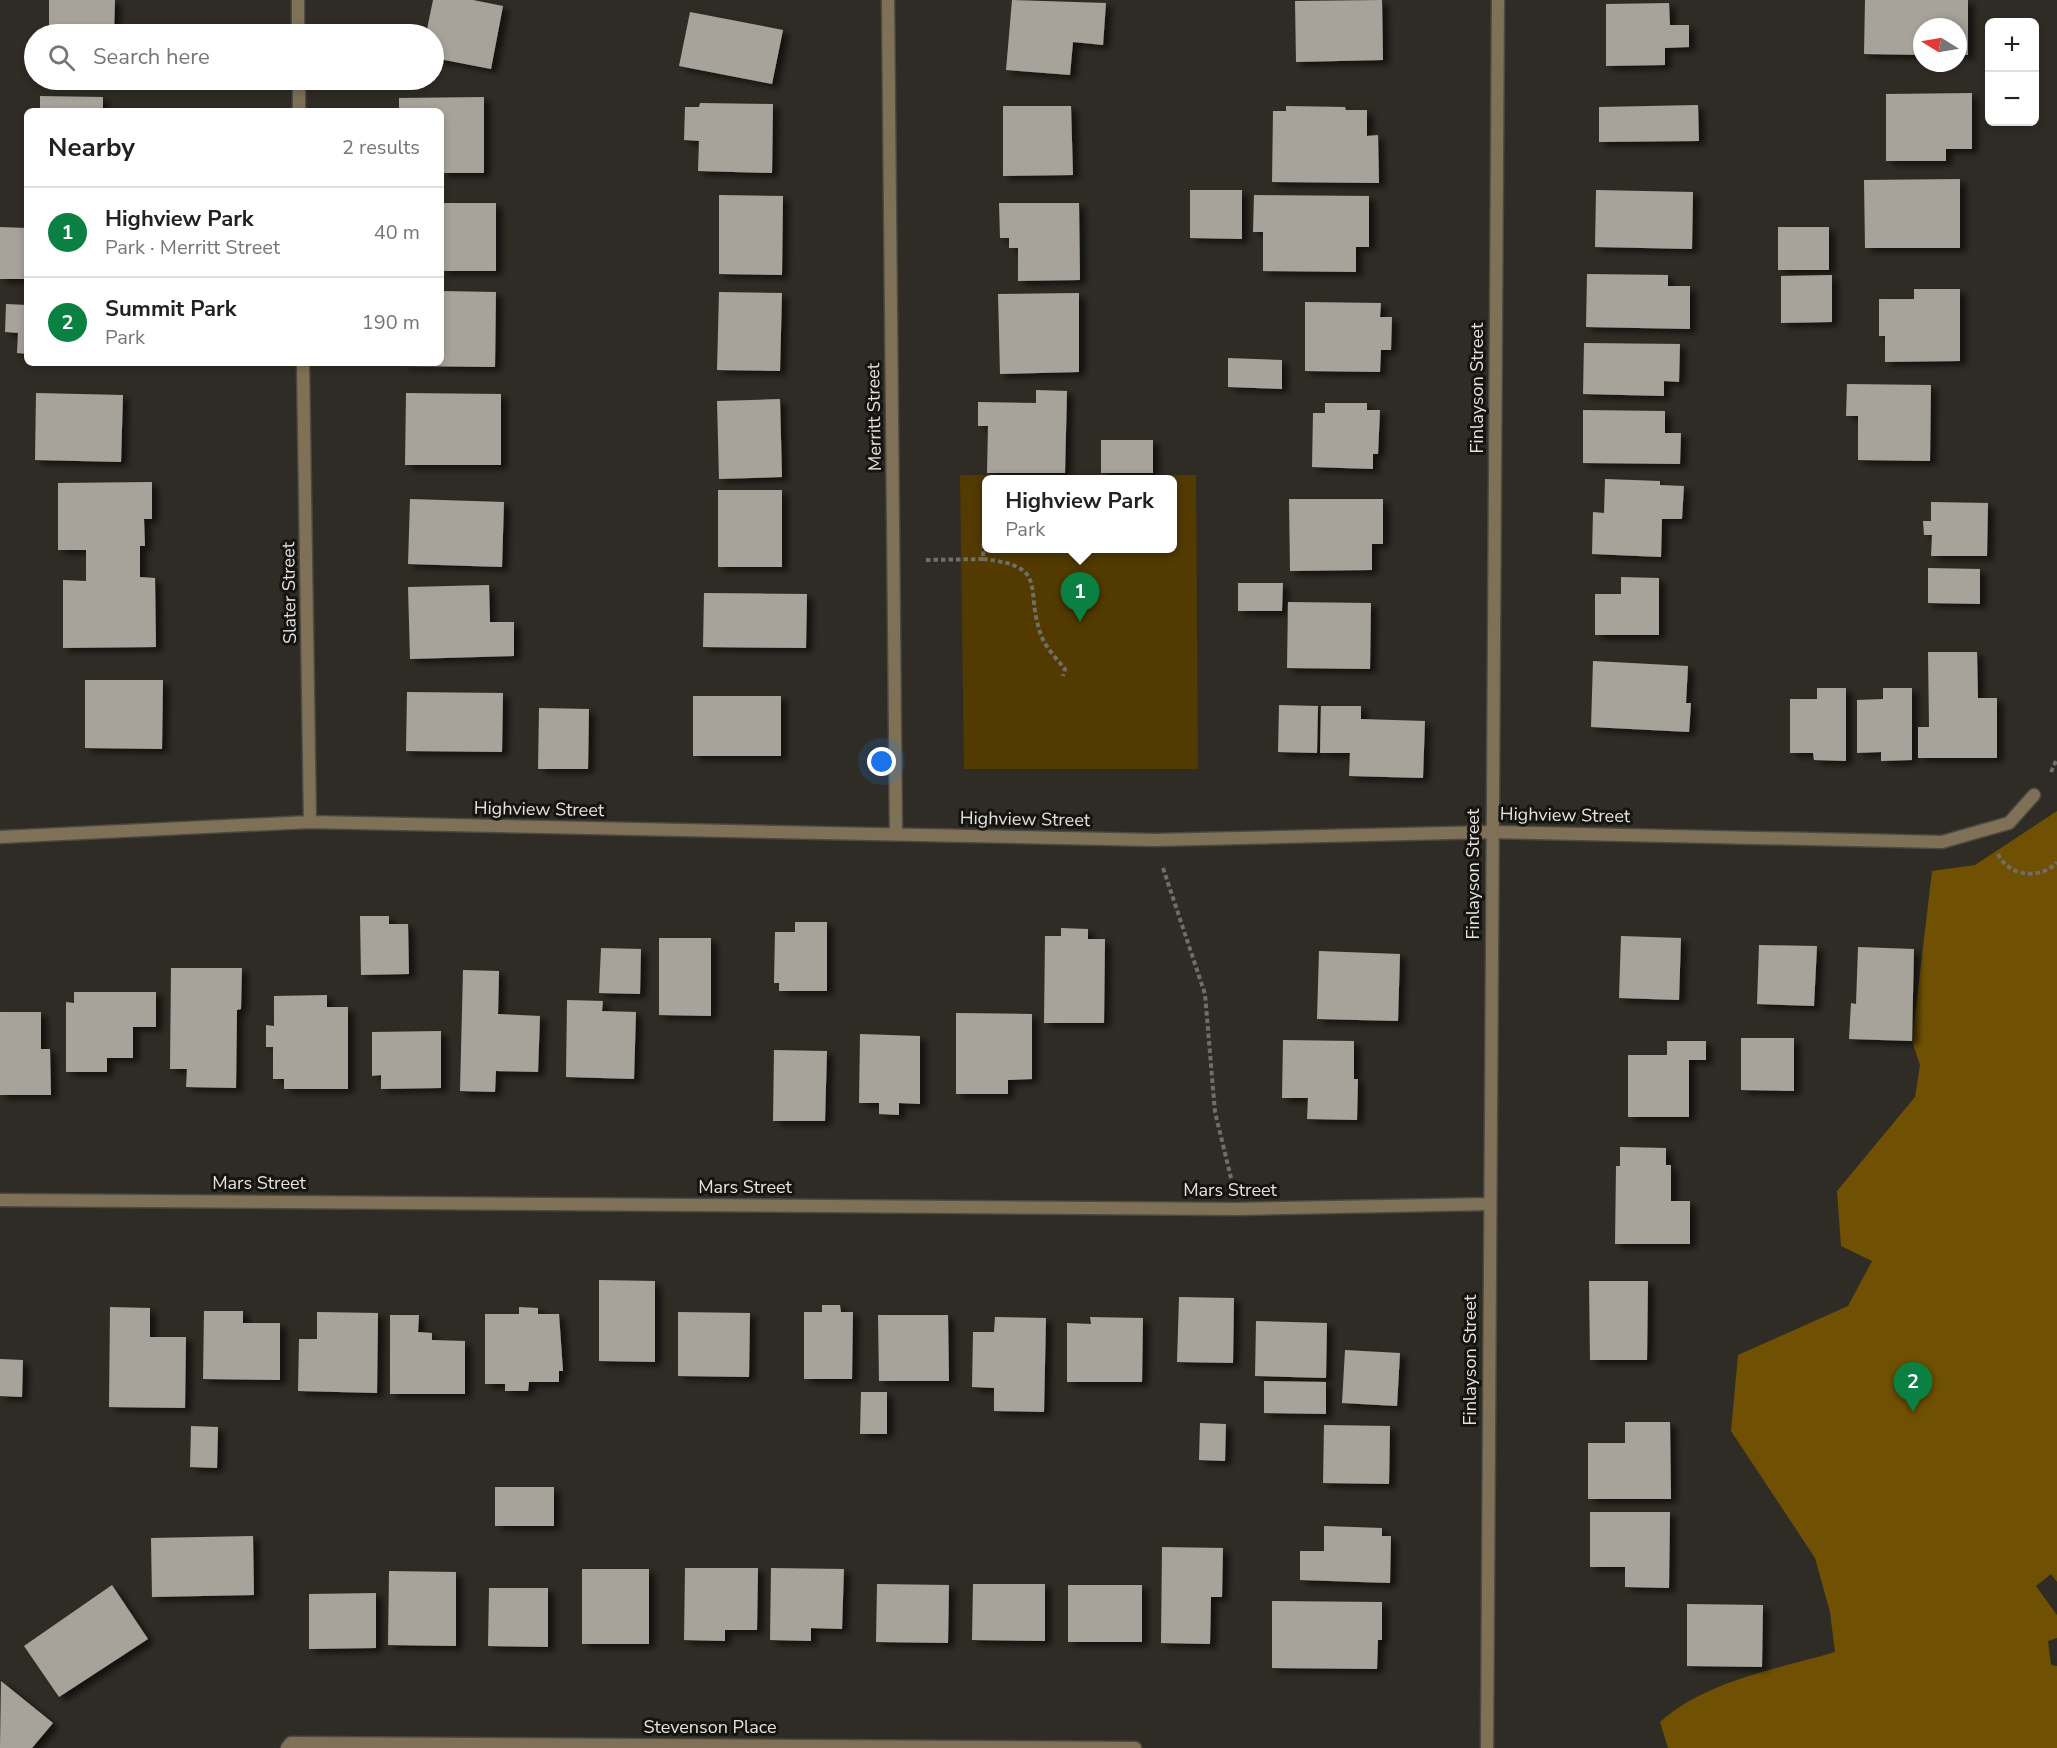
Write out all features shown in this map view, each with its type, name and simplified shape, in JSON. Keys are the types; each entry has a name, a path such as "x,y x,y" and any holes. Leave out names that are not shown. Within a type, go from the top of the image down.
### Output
{"street":[{"path":"298,0 298,24"},
{"name":"Merritt Street","path":"888,0 896,834"},
{"name":"Finlayson Street","path":"1487,1748 1498,0"},
{"path":"299,90 299,108"},
{"name":"Slater Street","path":"303,366 310,822"},
{"name":"Highview Street","path":"0,837 310,822 1155,840 1491,832 1942,842 2009,823 2034,795"},
{"name":"Mars Street","path":"0,1200 1238,1209 1489,1204"},
{"name":"Stevenson Place","path":"286,1748 291,1743 1135,1748"}],"path":[{"path":"983,553 983,559"},
{"path":"926,560 983,559 1007,562 1022,567 1033,585 1041,638 1065,669 1063,676"},
{"path":"1988,829 2000,858 2013,870 2039,874 2050,870 2057,862"},
{"path":"1155,840 1205,994 1215,1112 1238,1209"}],"shaded area":[{"path":"960,475 982,475 982,553 1177,553 1177,475 1196,475 1198,769 964,769"},
{"path":"2057,811 2057,1582 2051,1574 2036,1586 2057,1615 2057,1638 2048,1641 2051,1665 2057,1666 2057,1748 1668,1748 1660,1722 1698,1696 1743,1678 1835,1652 1830,1612 1815,1558 1731,1431 1738,1355 1848,1306 1872,1261 1841,1246 1837,1191 1915,1097 1920,1065 1912,1041 1932,871 1975,865"}],"building":[{"path":"49,0 115,0 114,24 49,24"},
{"path":"433,0 473,0 503,6 491,69 444,60 444,24 428,24"},
{"path":"1012,0 1106,3 1103,45 1073,42 1070,75 1006,70"},
{"path":"1382,0 1383,60 1296,62 1295,1"},
{"path":"1865,0 1968,0 1968,55 1967,18 1913,18 1913,55 1864,54"},
{"path":"1669,3 1670,25 1689,25 1689,47 1665,48 1665,65 1606,66 1606,4"},
{"path":"690,12 783,30 772,84 679,66"},
{"path":"1972,93 1972,149 1946,149 1946,161 1886,161 1886,94"},
{"path":"40,96 103,97 103,108 40,108"},
{"path":"484,97 484,173 444,173 444,108 399,108 399,98"},
{"path":"700,103 773,104 772,173 698,171 699,141 684,140 685,107 699,107"},
{"path":"1698,105 1699,141 1599,142 1599,107"},
{"path":"1003,106 1071,106 1073,175 1003,176"},
{"path":"1286,106 1345,107 1346,110 1367,110 1367,136 1378,135 1379,183 1272,182 1273,111 1286,111"},
{"path":"1960,179 1960,248 1865,248 1864,180"},
{"path":"1190,190 1242,190 1242,239 1190,238"},
{"path":"1596,190 1693,192 1692,249 1595,247"},
{"path":"719,195 783,196 782,275 719,274"},
{"path":"1254,195 1369,196 1369,247 1356,247 1356,272 1263,271 1263,232 1253,232"},
{"path":"444,203 496,203 496,271 444,271"},
{"path":"999,203 1079,203 1080,280 1018,281 1018,248 1009,248 1009,238 1000,238"},
{"path":"0,227 24,228 24,279 0,279"},
{"path":"1778,227 1829,227 1829,270 1778,270"},
{"path":"1587,274 1668,275 1668,286 1690,286 1690,329 1586,327"},
{"path":"1832,275 1832,322 1781,323 1781,276"},
{"path":"1914,289 1960,289 1960,361 1885,362 1885,336 1879,336 1879,299 1914,299"},
{"path":"444,291 496,292 495,367 403,366 444,366"},
{"path":"719,292 782,293 780,371 717,370"},
{"path":"1079,293 1079,372 1000,374 998,294"},
{"path":"1305,302 1381,303 1380,317 1392,317 1391,350 1381,350 1380,372 1305,371"},
{"path":"6,304 24,305 24,354 17,353 18,333 5,332"},
{"path":"1584,343 1680,344 1679,382 1664,381 1664,396 1583,394"},
{"path":"1228,358 1282,360 1282,389 1228,387"},
{"path":"1847,384 1931,385 1930,461 1858,460 1858,416 1846,416"},
{"path":"1036,390 1067,391 1065,473 987,473 988,426 978,426 978,402 1036,403"},
{"path":"36,393 123,395 121,462 35,460"},
{"path":"406,393 501,394 501,465 405,465"},
{"path":"780,399 782,477 719,479 717,401"},
{"path":"1325,403 1367,403 1367,410 1380,410 1378,454 1373,454 1373,469 1312,467 1313,413 1325,413"},
{"path":"1583,410 1665,411 1665,433 1681,433 1680,464 1583,463"},
{"path":"1101,440 1153,440 1153,473 1101,473"},
{"path":"1605,479 1660,481 1660,485 1684,486 1682,519 1662,519 1661,557 1592,554 1593,512 1604,513"},
{"path":"152,482 152,519 144,519 145,546 140,546 140,577 155,578 156,647 63,648 63,580 86,581 86,550 58,550 58,483"},
{"path":"718,490 782,490 782,567 718,567"},
{"path":"410,499 504,502 502,567 408,564"},
{"path":"1289,499 1383,499 1383,544 1372,544 1372,570 1290,571"},
{"path":"1931,502 1988,503 1987,556 1931,556 1932,535 1924,535 1923,521 1931,521"},
{"path":"1928,568 1980,569 1980,604 1928,603"},
{"path":"1621,577 1659,578 1659,635 1595,635 1595,594 1621,594"},
{"path":"1238,583 1283,583 1282,611 1238,611"},
{"path":"489,585 490,622 514,622 514,656 410,659 408,587"},
{"path":"704,593 807,594 806,648 703,647"},
{"path":"1288,602 1371,603 1370,669 1287,668"},
{"path":"1928,652 1977,652 1978,698 1997,698 1997,758 1918,758 1918,727 1929,727"},
{"path":"1593,661 1688,666 1686,703 1691,703 1689,732 1591,727"},
{"path":"85,680 163,680 162,749 85,748"},
{"path":"1817,688 1846,688 1846,761 1814,760 1813,753 1790,753 1790,699 1817,699"},
{"path":"1883,688 1912,688 1912,760 1881,761 1881,752 1857,753 1857,700 1883,699"},
{"path":"407,692 503,693 502,752 406,751"},
{"path":"693,696 781,696 781,756 693,756"},
{"path":"1279,705 1318,706 1317,753 1278,752"},
{"path":"1321,706 1361,706 1361,719 1425,721 1423,778 1349,776 1350,753 1320,753"},
{"path":"539,708 589,709 588,769 538,769"},
{"path":"360,916 389,916 389,924 408,924 409,974 361,975"},
{"path":"795,922 827,922 827,991 779,991 779,983 774,983 775,932 795,932"},
{"path":"1061,928 1088,929 1088,939 1105,939 1104,1023 1044,1023 1045,936 1061,936"},
{"path":"1621,936 1681,938 1679,1000 1619,998"},
{"path":"659,938 711,938 711,1016 659,1015"},
{"path":"1759,945 1817,946 1814,1006 1757,1004"},
{"path":"1858,947 1914,949 1912,1041 1849,1039 1851,1003 1856,1004"},
{"path":"601,948 641,949 640,994 599,993"},
{"path":"1319,951 1400,954 1398,1021 1317,1019"},
{"path":"171,968 242,968 241,1009 237,1010 236,1088 186,1087 187,1069 170,1069"},
{"path":"463,970 499,971 498,1014 540,1016 538,1072 496,1071 495,1092 460,1091"},
{"path":"74,992 156,992 156,1027 133,1027 133,1058 107,1058 107,1072 66,1072 66,1002 74,1003"},
{"path":"327,995 327,1007 348,1007 348,1089 284,1089 284,1079 273,1079 273,1047 266,1047 266,1025 274,1026 274,996"},
{"path":"567,1000 603,1001 602,1011 636,1012 634,1079 566,1077"},
{"path":"0,1012 41,1012 41,1049 50,1049 51,1095 0,1095"},
{"path":"956,1013 1032,1014 1032,1079 1008,1080 1008,1094 956,1094"},
{"path":"441,1031 441,1088 381,1089 381,1075 372,1076 372,1032"},
{"path":"860,1034 920,1036 920,1104 899,1103 899,1115 879,1114 879,1103 859,1103"},
{"path":"1741,1038 1794,1038 1794,1091 1741,1090"},
{"path":"1283,1040 1354,1041 1354,1079 1358,1079 1357,1120 1307,1119 1308,1098 1282,1098"},
{"path":"1667,1041 1706,1041 1706,1060 1689,1060 1689,1117 1628,1117 1628,1055 1667,1055"},
{"path":"774,1050 827,1051 825,1121 773,1121"},
{"path":"1620,1147 1666,1148 1666,1165 1671,1165 1671,1201 1690,1201 1690,1244 1615,1244 1616,1166 1620,1166"},
{"path":"599,1280 655,1281 655,1362 599,1361"},
{"path":"1589,1281 1648,1281 1647,1360 1590,1360"},
{"path":"1179,1297 1234,1298 1233,1363 1177,1362"},
{"path":"822,1305 840,1305 841,1312 853,1312 852,1379 804,1379 804,1312 822,1312"},
{"path":"110,1307 150,1308 150,1337 186,1337 185,1408 109,1407"},
{"path":"519,1307 538,1308 538,1314 559,1314 563,1371 559,1371 559,1382 529,1382 528,1391 505,1391 505,1384 485,1384 485,1314 519,1314"},
{"path":"204,1311 243,1311 243,1323 280,1323 280,1380 203,1379"},
{"path":"317,1312 378,1313 377,1393 298,1391 299,1339 317,1339"},
{"path":"678,1312 750,1313 749,1377 678,1376"},
{"path":"390,1315 419,1315 418,1332 432,1333 432,1340 465,1341 465,1394 390,1394"},
{"path":"878,1315 948,1315 949,1381 879,1381"},
{"path":"995,1317 1046,1318 1044,1412 994,1411 994,1388 972,1387 973,1332 994,1332"},
{"path":"1090,1317 1143,1318 1142,1382 1067,1382 1067,1323 1091,1324"},
{"path":"1256,1321 1327,1323 1326,1378 1255,1376"},
{"path":"1345,1350 1400,1353 1397,1406 1342,1403"},
{"path":"0,1359 23,1360 22,1397 0,1396"},
{"path":"1264,1381 1326,1382 1326,1414 1264,1413"},
{"path":"861,1392 887,1392 887,1434 860,1434"},
{"path":"1625,1422 1670,1422 1671,1499 1588,1499 1588,1443 1625,1443"},
{"path":"1200,1423 1226,1424 1225,1461 1199,1460"},
{"path":"1324,1425 1390,1426 1389,1484 1323,1483"},
{"path":"191,1426 218,1427 217,1468 190,1467"},
{"path":"495,1487 554,1487 554,1526 495,1526"},
{"path":"1590,1512 1670,1512 1669,1588 1625,1587 1625,1567 1590,1567"},
{"path":"1324,1526 1382,1528 1382,1536 1391,1536 1390,1583 1300,1580 1300,1551 1324,1551"},
{"path":"253,1536 254,1595 152,1597 151,1538"},
{"path":"1162,1547 1223,1548 1222,1597 1211,1597 1210,1644 1161,1643"},
{"path":"685,1568 758,1568 757,1630 725,1630 725,1641 684,1640"},
{"path":"771,1568 844,1569 842,1629 811,1628 811,1641 770,1640"},
{"path":"582,1569 649,1569 649,1644 582,1644"},
{"path":"389,1571 456,1572 456,1646 388,1645"},
{"path":"877,1584 949,1585 948,1643 876,1642"},
{"path":"973,1584 1045,1584 1045,1641 972,1640"},
{"path":"112,1585 148,1639 59,1697 24,1646"},
{"path":"1068,1585 1142,1585 1142,1642 1068,1642"},
{"path":"489,1588 548,1588 548,1647 488,1646"},
{"path":"376,1593 376,1648 309,1649 309,1594"},
{"path":"1272,1601 1382,1602 1382,1640 1378,1640 1377,1669 1272,1668"},
{"path":"1687,1604 1763,1605 1762,1667 1687,1666"},
{"path":"1,1681 53,1723 32,1748 0,1748"}],"place":[{"name":"Highview Park","path":"1080,622"},
{"name":"Summit Park","path":"1913,1412"}]}
